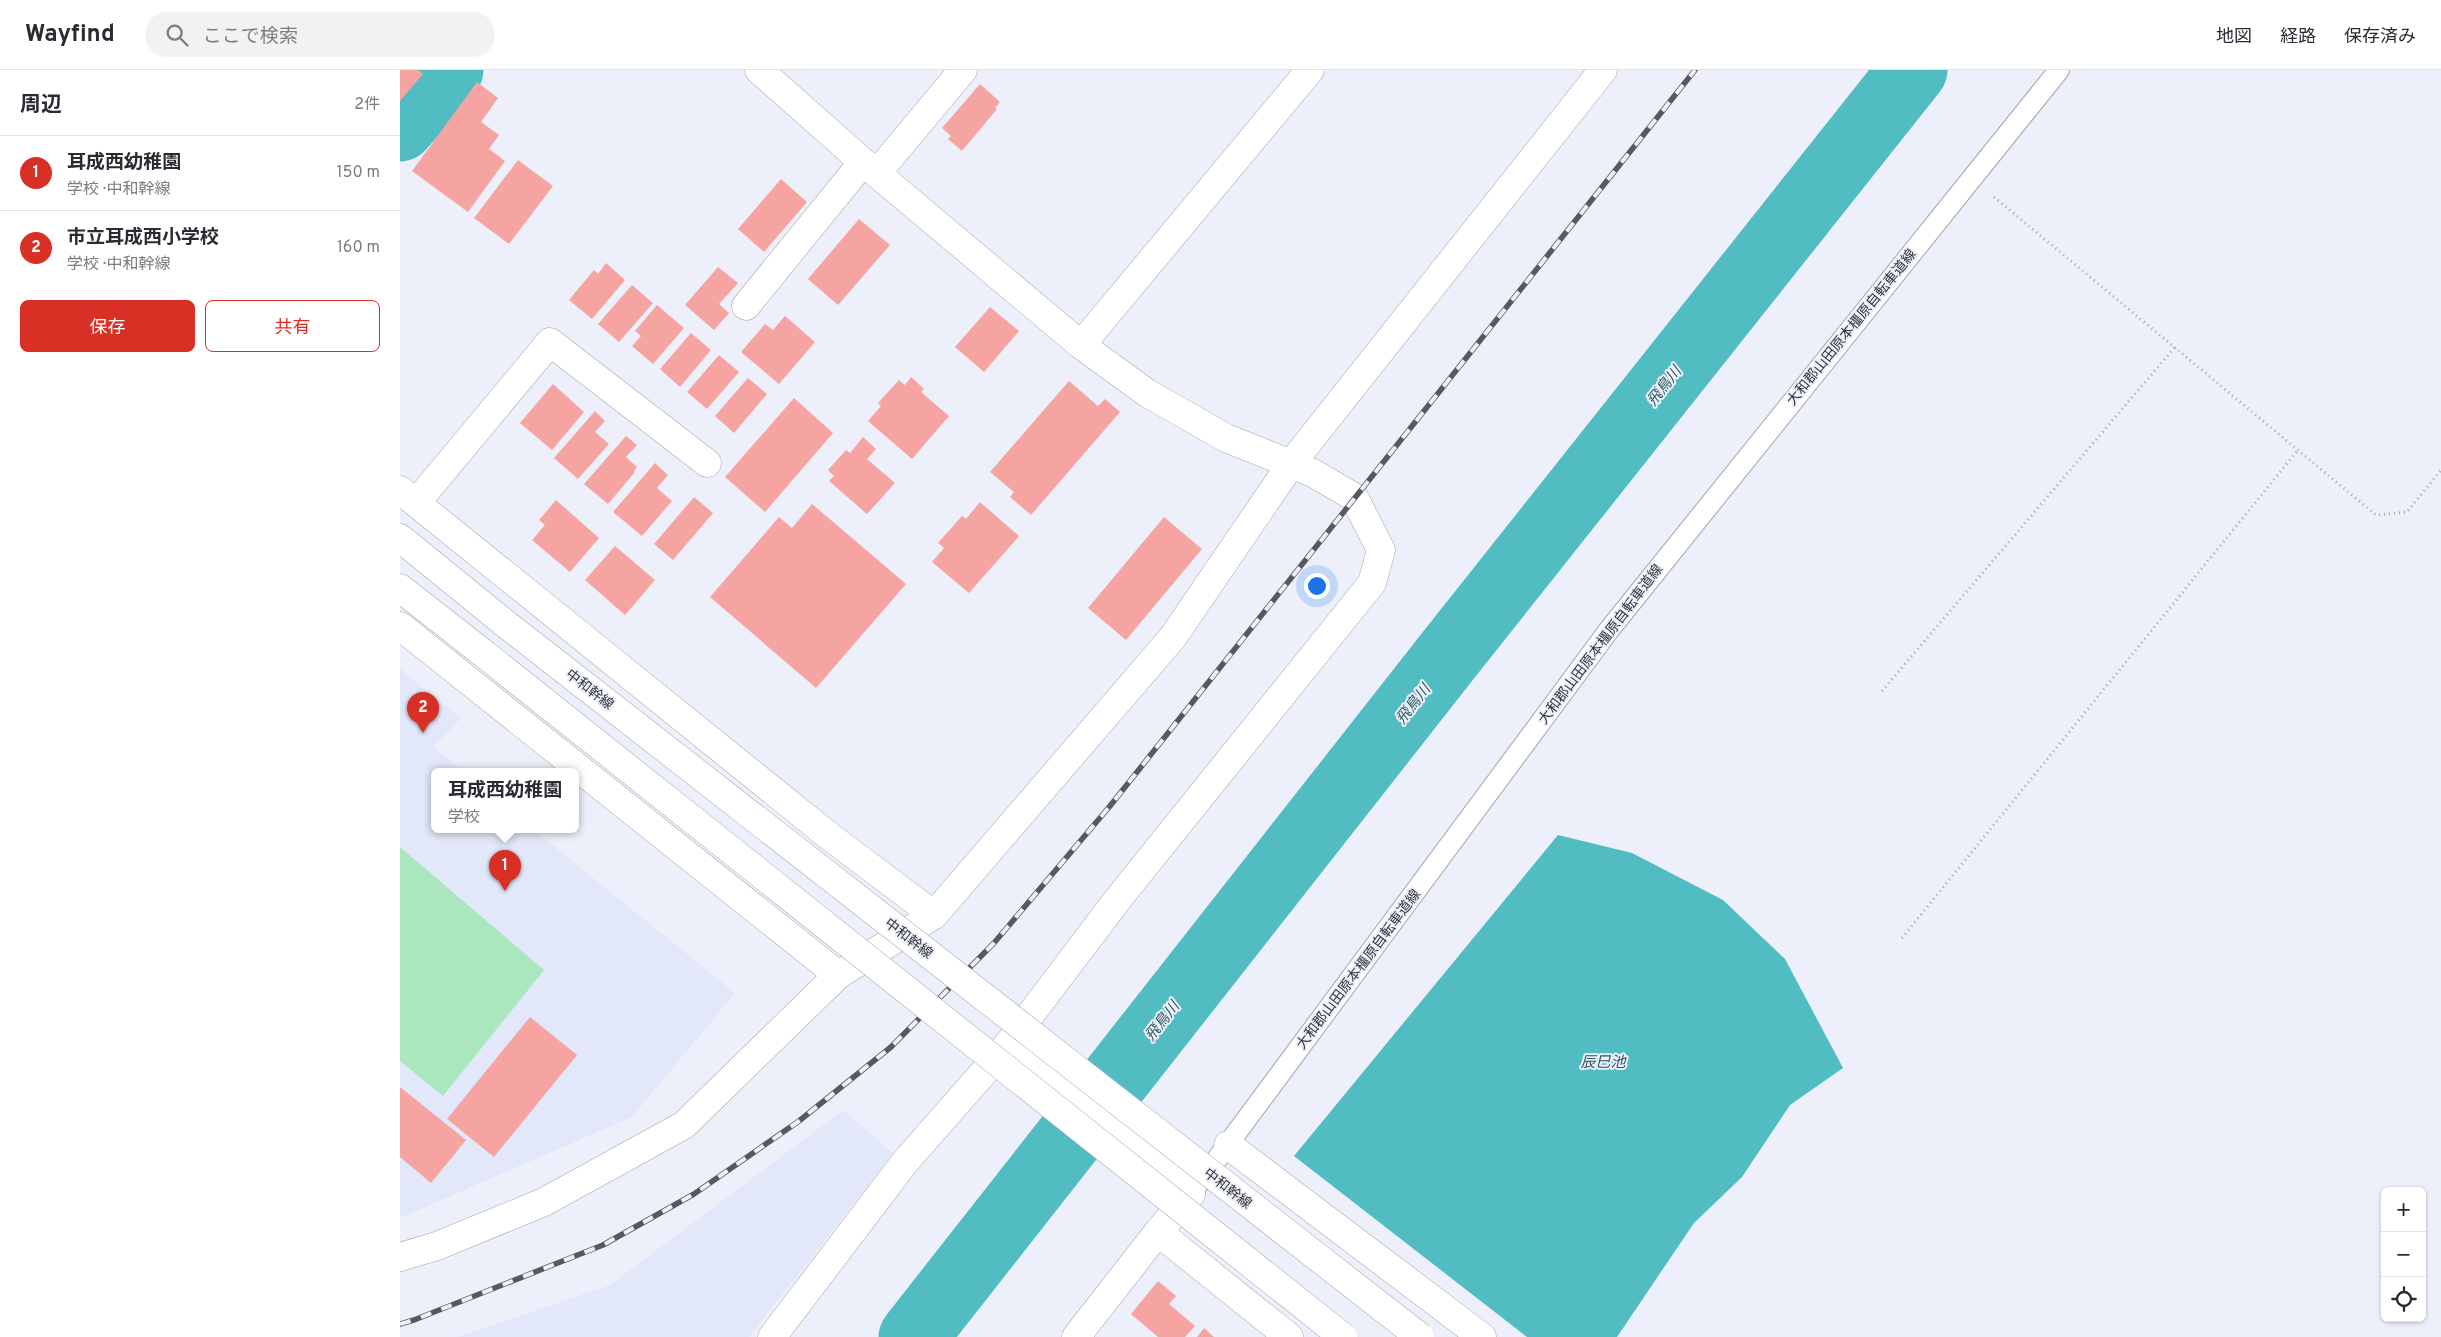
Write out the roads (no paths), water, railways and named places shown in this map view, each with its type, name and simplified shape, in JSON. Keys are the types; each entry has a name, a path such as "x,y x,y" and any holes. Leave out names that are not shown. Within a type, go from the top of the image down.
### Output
{"street":[{"path":"759,70 870,168 1081,345 1147,393 1226,438 1313,473 1354,497 1381,550 1372,583 1118,899 1006,1047 904,1162 772,1337"},
{"path":"746,306 870,168 963,70"},
{"path":"1081,345 1310,70"},
{"path":"400,1257 438,1246 544,1202 684,1126 838,974 934,915 1173,637 1291,464 1603,70"},
{"path":"707,463 550,342 408,496 829,836 934,915"},
{"name":"中和幹線","path":"400,538 507,625 1420,1337"},
{"path":"400,588 1343,1337"},
{"path":"400,626 579,768"},
{"path":"579,768 838,974"},
{"path":"1006,1047 1191,1194"},
{"path":"1228,1145 1482,1337"},
{"name":"大和郡山田原本橿原自転車道線","path":"1076,1337 1158,1232 1191,1194"},
{"path":"1158,1232 1289,1337"}],"lane":[{"name":"大和郡山田原本橿原自転車道線","path":"1191,1194 1609,630 2059,70"}],"water":[{"name":"辰巳池","path":"1558,835 1632,853 1723,900 1785,959 1843,1068 1790,1105 1742,1177 1694,1223 1617,1337 1527,1337 1294,1156"}],"waterway":[{"path":"400,127 449,70"},
{"name":"飛鳥川","path":"913,1337 1447,657 1913,70"}],"railway":[{"path":"400,1324 603,1245 694,1194 799,1121 891,1047 994,943 1110,806 1695,70"}],"place":[{"name":"市立耳成西小学校","path":"423,733"},
{"name":"耳成西幼稚園","path":"505,891"}]}
